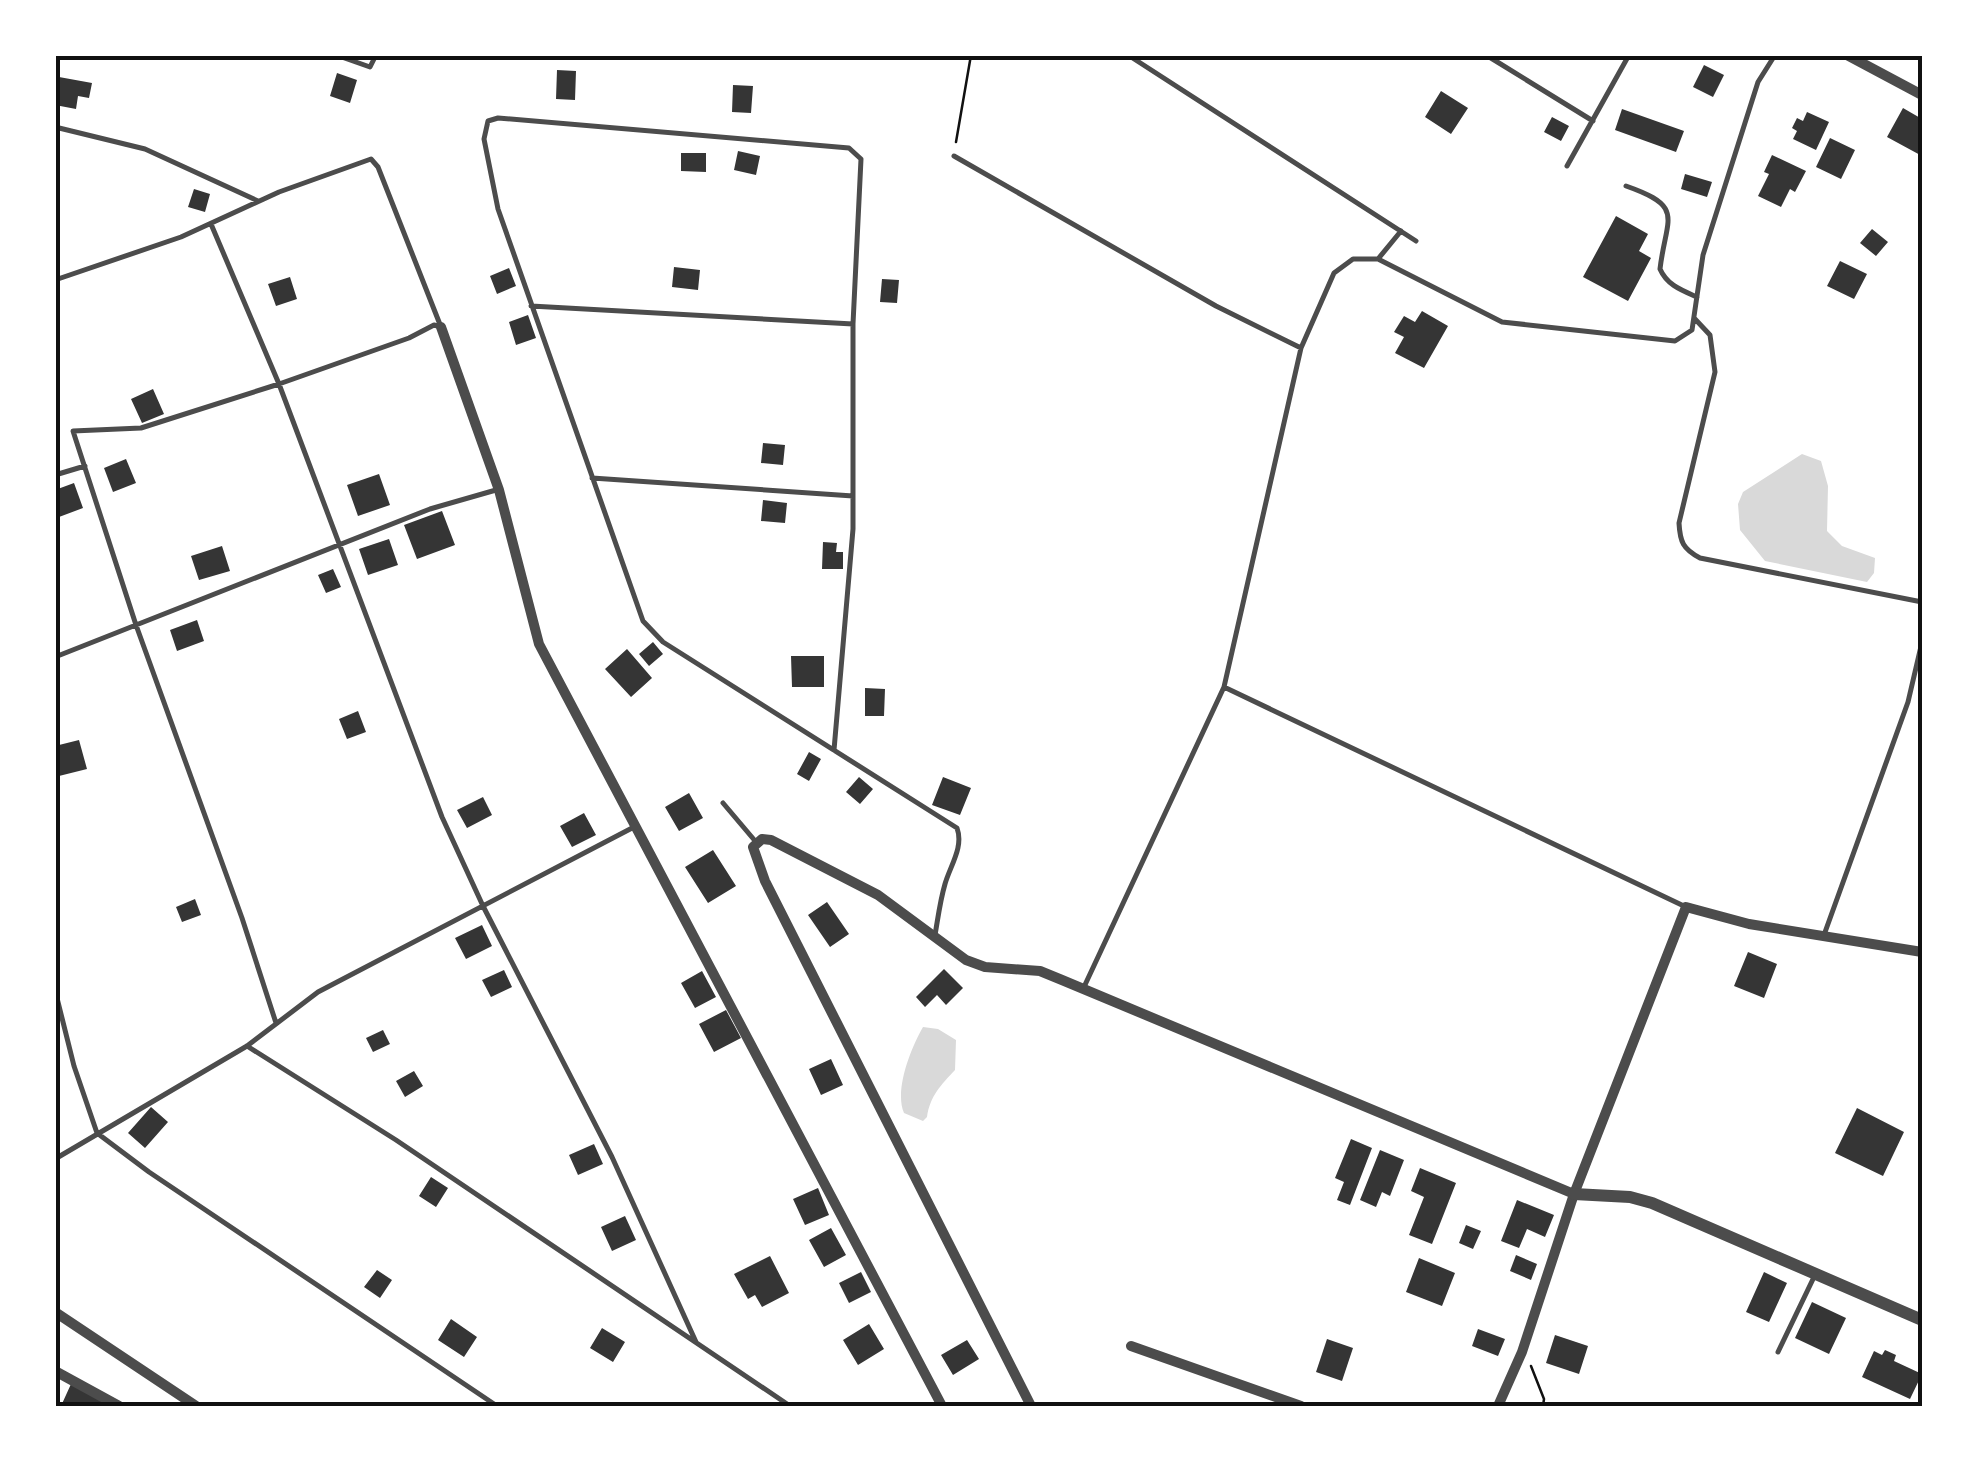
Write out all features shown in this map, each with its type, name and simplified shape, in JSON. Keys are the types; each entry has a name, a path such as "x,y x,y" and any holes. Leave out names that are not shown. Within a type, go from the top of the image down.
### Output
{"street":[{"path":"1848,55 1922,95"},
{"path":"441,327 499,490 539,644 942,1406"},
{"path":"1030,1406 765,881 754,856 756,842 771,840 878,895 966,960 985,967 1040,971 1574,1194 1630,1197 1652,1203 1922,1320"},
{"path":"1498,1406 1522,1352 1574,1194 1686,907 1750,924 1922,952"},
{"path":"55,1312 196,1406"},
{"path":"1131,1346 1300,1406"},
{"path":"55,1371 119,1406"}],"lane":[{"path":"336,55 370,67 376,55"},
{"path":"1128,55 1416,241"},
{"path":"1486,55 1593,121"},
{"path":"1567,166 1629,55"},
{"path":"1083,990 1224,688 1301,348 1334,273 1353,259 1378,259 1502,322 1675,341 1692,330 1702,255 1758,82 1775,55"},
{"path":"834,750 853,528 853,324 862,159 849,148 498,118 488,121 484,140 498,209 643,621 650,632 834,750 957,828 958,849 945,883 935,935"},
{"path":"55,126 145,149 259,201"},
{"path":"954,156 1216,306 1301,348"},
{"path":"55,280 182,238 259,201 371,158 378,167 441,327"},
{"path":"1626,186 1665,204 1669,214 1660,268 1674,287 1696,297"},
{"path":"212,224 279,384 442,817 483,906 612,1157 696,1342"},
{"path":"1378,259 1401,231"},
{"path":"531,306 853,324"},
{"path":"1694,318 1710,334 1715,372 1679,523 1685,550 1700,558 1922,602"},
{"path":"276,1023 136,625 73,431 141,428 279,384 408,338 434,324 441,327"},
{"path":"55,475 85,466"},
{"path":"592,478 852,496"},
{"path":"55,657 430,510 499,490"},
{"path":"1824,935 1908,702 1922,642"},
{"path":"1224,688 1686,907"},
{"path":"723,804 756,842"},
{"path":"55,1160 248,1046 318,992 634,827"},
{"path":"55,990 96,1133 497,1406"},
{"path":"248,1046 396,1140 790,1406"},
{"path":"1778,1352 1815,1274"}],"path":[{"path":"954,156 970,55"},
{"path":"1522,1352 1536,1372 1544,1400 1542,1406"}],"shaded area":[{"path":"1802,454 1821,461 1828,486 1827,531 1842,546 1875,558 1874,573 1867,582 1765,561 1740,530 1738,504 1743,492"},
{"path":"923,1027 938,1029 956,1040 955,1070 937,1091 923,1121 904,1113 901,1093 909,1057"}],"building":[{"path":"1704,65 1724,75 1713,97 1693,87"},
{"path":"557,70 576,71 575,100 556,99"},
{"path":"337,73 357,80 350,103 330,96"},
{"path":"59,77 92,83 89,98 78,96 76,109 55,105"},
{"path":"733,85 753,86 751,113 732,112"},
{"path":"1441,91 1468,108 1451,134 1425,117"},
{"path":"1903,108 1922,119 1922,156 1887,137"},
{"path":"1622,109 1684,131 1676,152 1615,130"},
{"path":"1807,112 1829,122 1816,150 1793,139 1797,131 1792,128 1797,118 1803,121"},
{"path":"1552,117 1569,126 1561,141 1544,132"},
{"path":"1830,138 1855,150 1841,179 1816,167"},
{"path":"738,151 760,156 756,175 734,170"},
{"path":"681,153 706,153 706,172 681,171"},
{"path":"1772,155 1806,171 1781,207 1758,196 1769,174 1764,172"},
{"path":"1685,174 1712,182 1707,197 1681,189"},
{"path":"194,189 210,194 205,212 188,207"},
{"path":"1616,216 1648,234 1639,251 1651,258 1628,301 1583,277"},
{"path":"1872,229 1888,242 1876,256 1860,243"},
{"path":"1840,261 1867,274 1854,299 1827,286"},
{"path":"674,267 700,270 698,290 672,287"},
{"path":"509,268 516,286 497,294 490,276"},
{"path":"290,277 297,299 276,306 268,284"},
{"path":"882,279 899,280 897,303 880,302"},
{"path":"1422,311 1448,326 1424,368 1395,353 1404,337 1394,332 1404,316 1415,322"},
{"path":"528,315 536,338 516,345 509,322"},
{"path":"153,389 164,414 142,423 131,399"},
{"path":"763,443 785,445 783,465 761,463"},
{"path":"126,459 136,483 113,492 104,468"},
{"path":"379,474 390,505 358,516 347,485"},
{"path":"74,483 83,508 59,517 55,490"},
{"path":"763,500 787,503 785,523 761,521"},
{"path":"442,511 455,545 417,559 404,525"},
{"path":"389,539 398,565 368,575 359,549"},
{"path":"823,542 837,543 836,552 843,552 843,569 822,569"},
{"path":"222,546 230,571 199,580 191,556"},
{"path":"333,569 341,587 326,593 318,575"},
{"path":"197,620 204,641 177,651 170,630"},
{"path":"653,642 663,654 649,666 639,654"},
{"path":"627,649 652,678 631,697 605,669"},
{"path":"791,656 824,656 824,687 792,687"},
{"path":"865,688 885,689 884,716 865,716"},
{"path":"358,711 366,732 347,739 339,719"},
{"path":"79,740 87,769 55,777 55,746"},
{"path":"809,752 821,759 809,781 797,774"},
{"path":"859,777 873,789 860,804 846,792"},
{"path":"943,777 971,788 960,815 932,805"},
{"path":"689,793 703,818 679,831 665,807"},
{"path":"483,797 492,815 467,828 457,810"},
{"path":"584,813 596,835 572,847 560,826"},
{"path":"713,850 736,886 708,903 685,867"},
{"path":"195,899 201,915 182,922 176,907"},
{"path":"827,902 849,934 830,947 808,915"},
{"path":"482,925 492,946 466,959 455,938"},
{"path":"1748,952 1777,964 1764,998 1734,986"},
{"path":"944,969 963,988 946,1005 937,995 925,1007 916,997"},
{"path":"504,970 512,987 491,997 482,980"},
{"path":"702,971 716,997 695,1008 681,983"},
{"path":"726,1010 741,1038 714,1052 699,1024"},
{"path":"383,1030 390,1044 373,1052 366,1038"},
{"path":"831,1059 843,1085 821,1095 809,1069"},
{"path":"414,1071 423,1086 405,1097 396,1081"},
{"path":"151,1107 168,1122 145,1148 128,1133"},
{"path":"1857,1108 1904,1132 1883,1176 1835,1153"},
{"path":"1351,1139 1372,1148 1350,1205 1337,1200 1344,1182 1335,1178"},
{"path":"594,1144 603,1164 578,1175 569,1155"},
{"path":"1380,1150 1404,1160 1390,1196 1382,1192 1376,1207 1360,1200"},
{"path":"1420,1168 1456,1183 1432,1244 1409,1235 1424,1197 1411,1191"},
{"path":"431,1177 448,1188 436,1207 419,1196"},
{"path":"818,1188 829,1215 805,1225 793,1199"},
{"path":"1517,1200 1554,1215 1545,1237 1527,1229 1519,1248 1501,1241"},
{"path":"625,1216 636,1240 612,1251 601,1227"},
{"path":"1466,1225 1481,1231 1473,1249 1459,1243"},
{"path":"831,1228 846,1255 824,1267 809,1240"},
{"path":"1516,1255 1537,1264 1531,1280 1510,1271"},
{"path":"770,1256 789,1293 762,1307 755,1295 748,1299 734,1274"},
{"path":"1419,1258 1455,1273 1442,1306 1406,1292"},
{"path":"377,1270 392,1280 380,1298 364,1287"},
{"path":"861,1272 871,1292 849,1303 839,1283"},
{"path":"1764,1272 1787,1283 1769,1322 1746,1312"},
{"path":"1812,1302 1846,1318 1829,1354 1795,1338"},
{"path":"451,1319 477,1337 464,1357 438,1340"},
{"path":"869,1324 884,1349 858,1365 843,1340"},
{"path":"602,1328 625,1342 613,1362 590,1348"},
{"path":"1478,1329 1505,1339 1498,1356 1472,1346"},
{"path":"1555,1335 1588,1346 1579,1374 1546,1363"},
{"path":"1327,1339 1353,1348 1342,1381 1316,1372"},
{"path":"967,1340 979,1359 953,1375 941,1355"},
{"path":"1885,1350 1896,1355 1894,1361 1922,1374 1910,1399 1862,1377 1874,1351 1882,1355"},
{"path":"71,1384 107,1401 105,1406 61,1406"}]}
